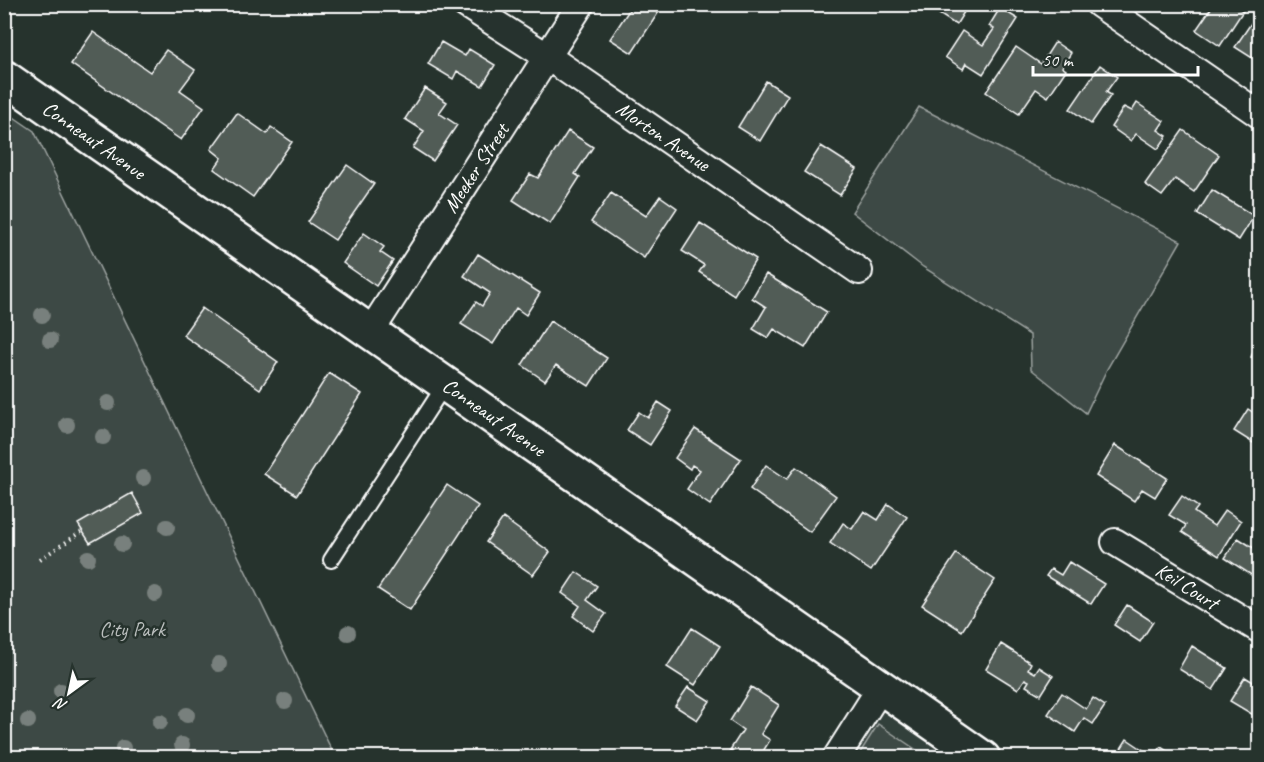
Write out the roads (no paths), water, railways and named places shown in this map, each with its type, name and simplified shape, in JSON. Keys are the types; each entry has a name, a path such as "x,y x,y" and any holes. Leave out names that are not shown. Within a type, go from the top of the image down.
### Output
{"street":[{"name":"Morton Avenue","path":"465,4 548,57 859,271"},
{"name":"Meeker Street","path":"371,331 581,4"},
{"path":"1099,4 1260,115"},
{"name":"Conneaut Avenue","path":"4,77 983,758"},
{"name":"Keil Court","path":"1115,542 1260,630"},
{"path":"836,758 880,687"}],"lane":[{"path":"330,560 446,383"}],"park label":[{"name":"City Park","path":"132,629"}]}
